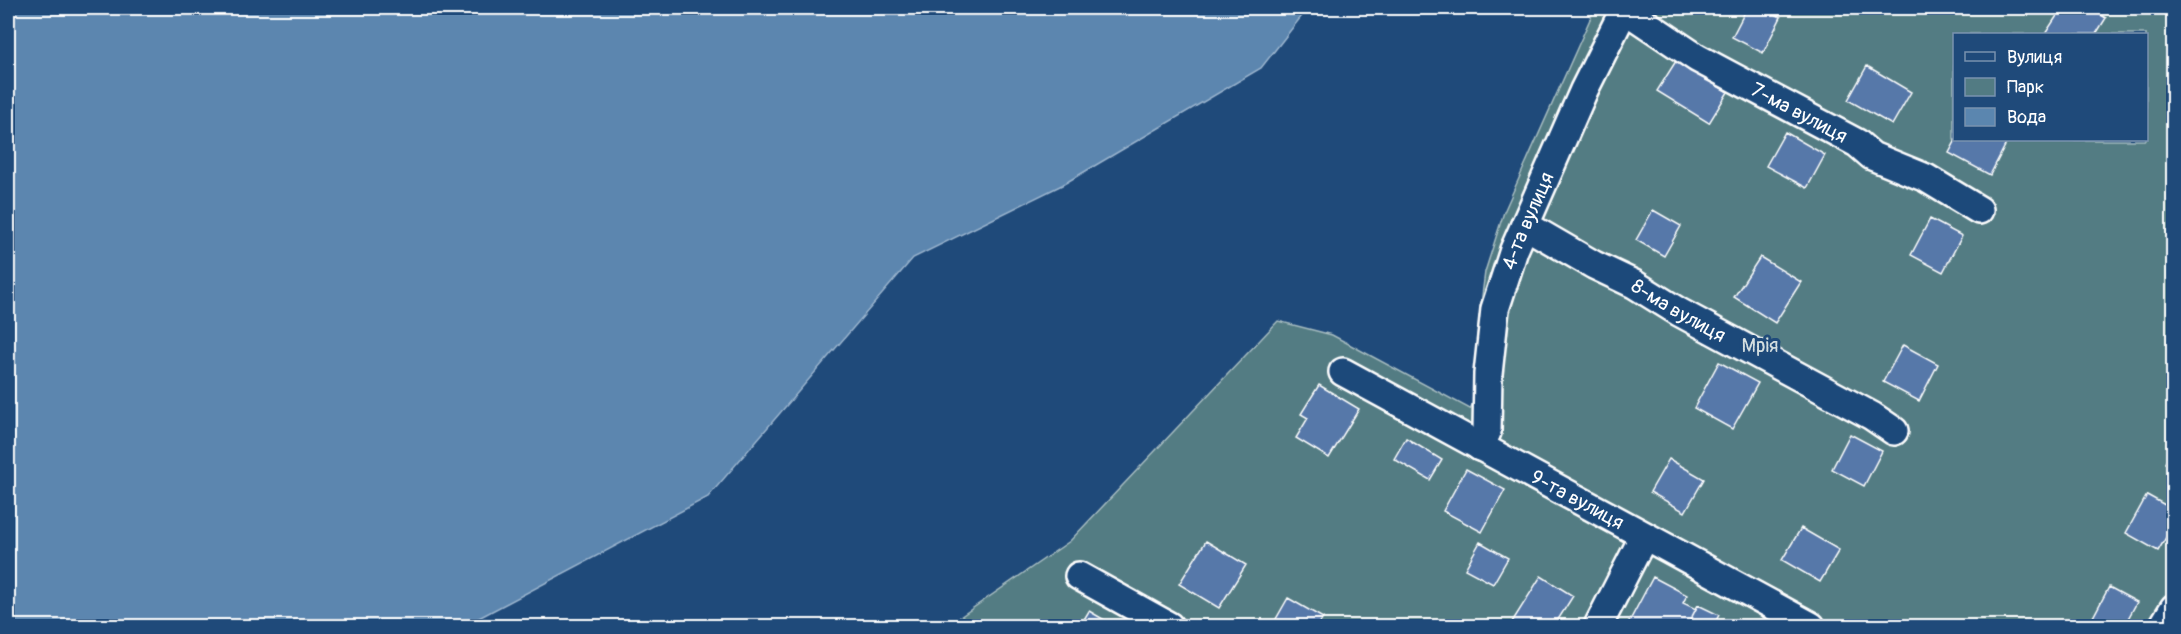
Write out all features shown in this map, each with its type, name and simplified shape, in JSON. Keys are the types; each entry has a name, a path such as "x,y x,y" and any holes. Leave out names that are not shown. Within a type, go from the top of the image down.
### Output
{"street":[{"name":"7-ма вулиця","path":"1625,8 1697,57 1857,143 1872,156 1926,178 1979,210"},
{"name":"4-та вулиця","path":"1480,447 1487,432 1488,374 1495,309 1525,225 1584,90 1625,8"},
{"name":"8-ма вулиця","path":"1525,225 1594,265 1634,284 1678,312 1872,416 1894,431"},
{"name":"9-та вулиця","path":"1343,372 1811,627"},
{"path":"1598,627 1644,536"},
{"path":"1079,576 1169,627"},
{"path":"2163,627 2174,608"}],"green space":[{"name":"Мрія","path":"1595,8 2173,8 2173,626 947,626 1070,541 1278,321 1332,335 1470,409 1477,394 1477,336 1485,272 1504,212"}],"water":[{"path":"8,8 1308,8 1261,68 1062,185 913,258 708,497 477,619 449,626 8,626"}],"building":[{"path":"1747,8 1763,8 1781,17 1763,53 1732,37"},
{"path":"2062,8 2089,8 2106,18 2097,33 2046,33"},
{"path":"1676,61 1728,92 1709,123 1657,91"},
{"path":"1867,66 1911,92 1892,125 1848,100"},
{"path":"1785,132 1825,155 1807,188 1766,166"},
{"path":"1955,141 2007,141 1990,175 1949,153"},
{"path":"1653,210 1681,226 1664,256 1636,240"},
{"path":"1930,219 1962,236 1943,272 1911,255"},
{"path":"1760,257 1801,282 1775,323 1734,297"},
{"path":"1903,345 1938,364 1919,401 1883,382"},
{"path":"1719,362 1758,383 1732,429 1694,408"},
{"path":"1319,385 1359,409 1329,458 1296,438 1308,418 1301,414"},
{"path":"1850,434 1882,451 1864,486 1832,469"},
{"path":"1406,438 1442,460 1430,480 1394,459"},
{"path":"2174,447 2174,468 2165,463"},
{"path":"1669,459 1704,479 1685,512 1650,492"},
{"path":"1466,469 1505,490 1482,532 1443,511"},
{"path":"2147,495 2174,510 2174,524 2158,551 2126,533"},
{"path":"1801,528 1839,550 1820,582 1782,560"},
{"path":"1206,541 1246,565 1219,608 1179,584"},
{"path":"1480,542 1508,558 1493,584 1465,569"},
{"path":"1541,576 1573,596 1554,626 1519,626 1512,622"},
{"path":"1653,577 1687,595 1683,603 1696,609 1687,626 1627,626"},
{"path":"2109,587 2137,602 2124,626 2102,626 2091,621"},
{"path":"1288,598 1323,618 1318,626 1272,626"},
{"path":"1698,605 1719,615 1713,626 1687,626"},
{"path":"1089,611 1115,626 1080,626"}]}
